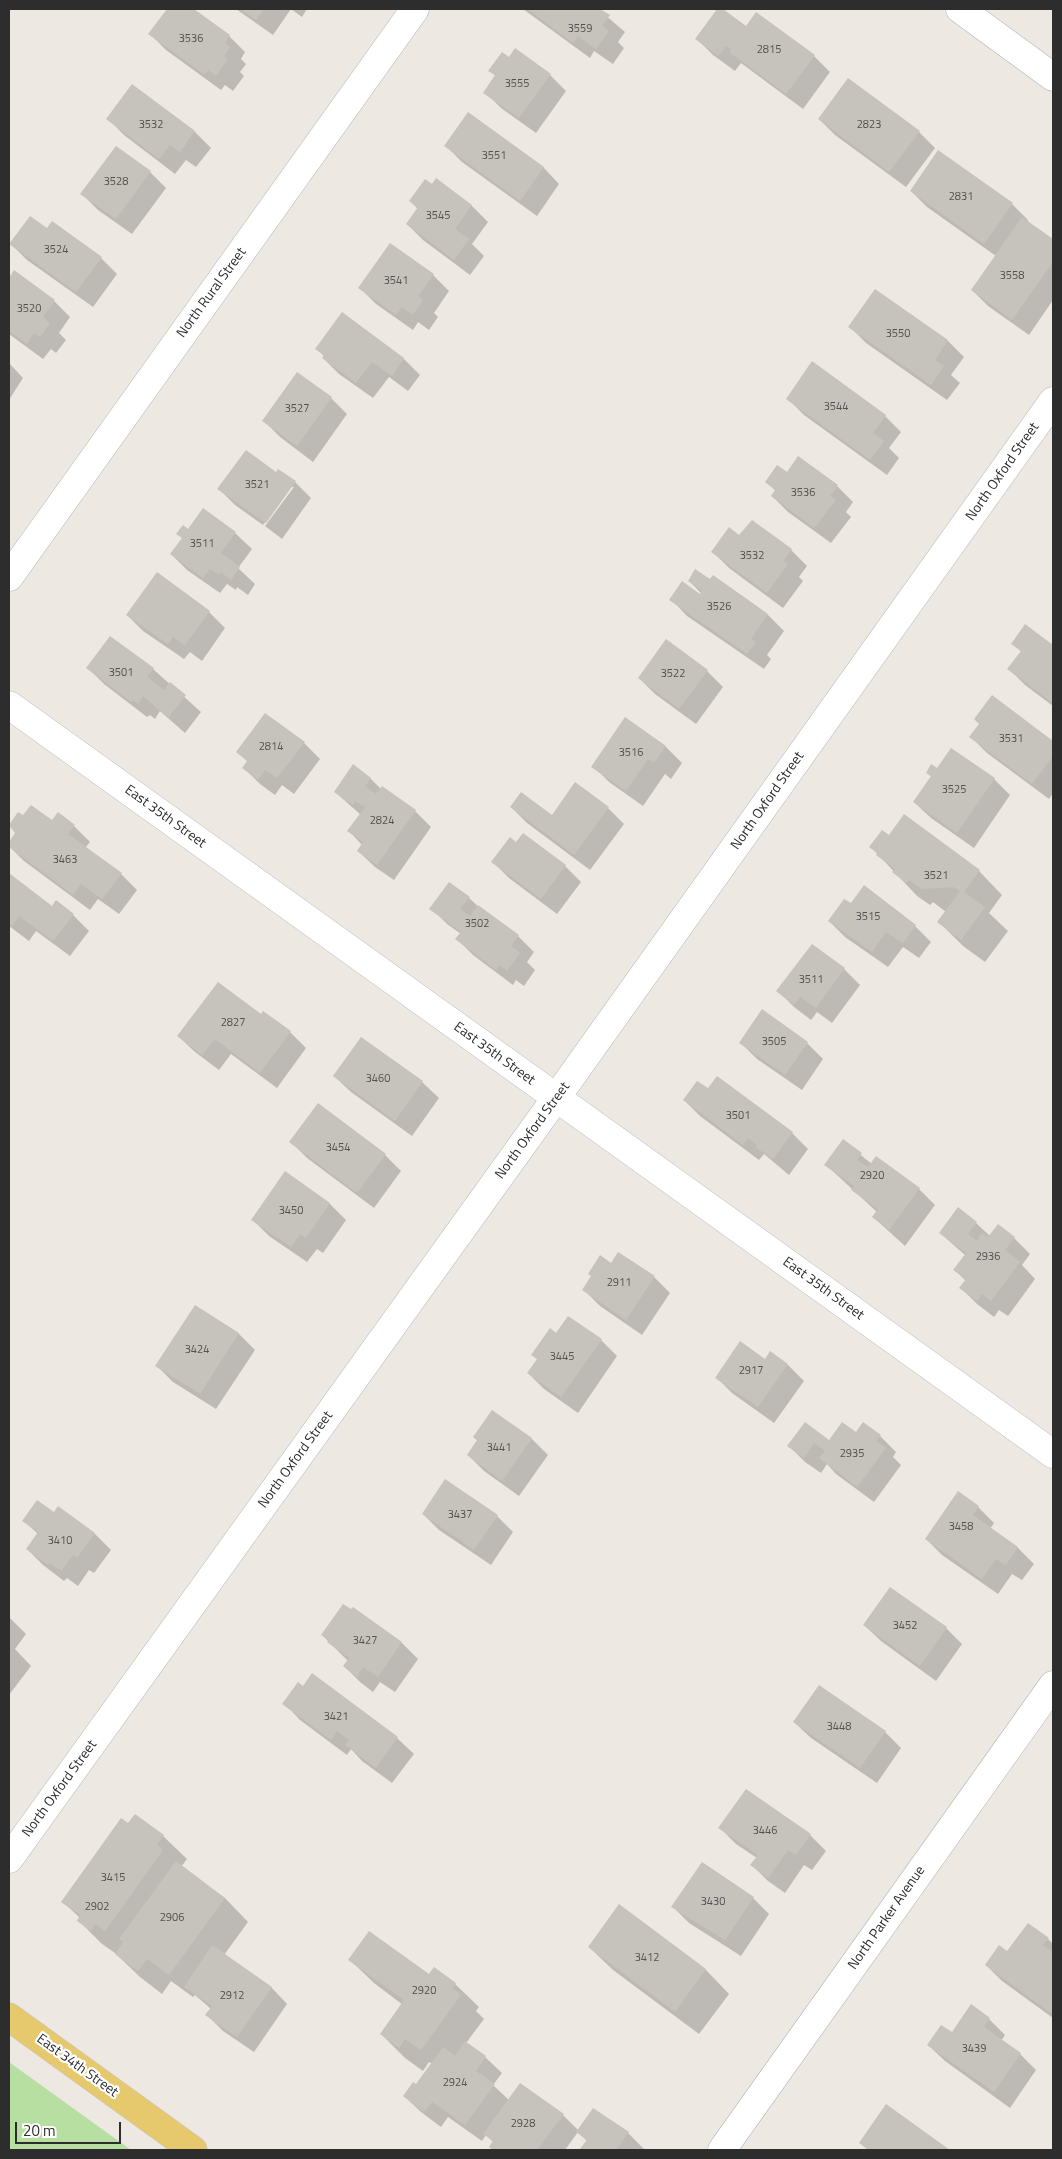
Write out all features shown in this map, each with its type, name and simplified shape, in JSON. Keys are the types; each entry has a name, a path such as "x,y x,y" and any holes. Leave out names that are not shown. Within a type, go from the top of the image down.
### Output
{"main road":[{"name":"East 34th Street","path":"9,2017 193,2150"}],"street":[{"name":"North Rural Street","path":"9,577 416,9"},
{"path":"960,9 1053,77"},
{"name":"North Oxford Street","path":"9,1860 556,1098 1053,400"},
{"name":"East 35th Street","path":"9,705 1053,1454"},
{"name":"North Parker Avenue","path":"722,2150 1053,1686"}],"green space":[{"path":"9,2062 131,2150 9,2150"}],"building":[{"path":"167,9 194,9 230,35 225,43 230,47 224,56 228,59 216,76 208,70 205,75 148,34"},
{"path":"240,9 264,9 256,20"},
{"path":"527,9 600,9 610,15 602,26 609,31 596,49 578,36 573,43"},
{"path":"717,9 723,9 746,26 756,12 815,55 786,94 729,52 731,49 726,46 718,56 695,39"},
{"path":"515,48 551,74 519,118 483,93 495,75 488,71 502,52 509,57"},
{"path":"848,78 920,131 889,172 818,119"},
{"path":"132,84 195,131 180,152 170,145 159,159 106,119"},
{"path":"468,112 544,167 520,201 444,146"},
{"path":"116,146 151,171 116,219 80,194"},
{"path":"938,150 1013,203 984,244 910,191"},
{"path":"436,178 472,205 455,229 469,239 454,260 406,224 418,207 409,201 425,179 432,184"},
{"path":"30,216 47,228 52,221 102,257 76,292 9,244"},
{"path":"1022,217 1053,239 1053,262 1012,320 971,290"},
{"path":"390,243 434,274 418,296 423,300 413,315 402,307 396,315 358,288"},
{"path":"14,270 55,300 43,317 50,323 40,337 34,333 27,344 9,331 9,278"},
{"path":"875,289 948,340 935,360 944,366 931,385 848,327"},
{"path":"342,312 404,358 392,376 372,362 356,383 322,358 324,355 315,349"},
{"path":"812,361 886,415 873,433 884,441 870,460 786,399"},
{"path":"297,372 332,397 297,446 262,421"},
{"path":"246,450 276,472 278,469 296,481 266,523 217,489"},
{"path":"798,456 838,485 830,496 836,500 814,528 771,496 775,490 765,482 777,465 787,472"},
{"path":"203,508 236,532 221,553 240,567 231,580 221,572 220,575 210,569 203,578 170,554 182,538 176,534 183,525 188,529"},
{"path":"752,520 792,549 783,561 788,564 767,593 711,552 729,527 739,535"},
{"path":"695,569 710,579 713,575 768,614 751,639 756,642 747,654 669,600 682,581 700,594 702,591 688,581"},
{"path":"157,572 210,611 185,645 173,637 168,644 126,615"},
{"path":"1025,624 1053,645 1053,703 1007,669 1021,651 1011,644"},
{"path":"110,636 154,668 147,677 164,690 170,682 186,695 168,718 143,696 138,704 133,700 131,702 86,668"},
{"path":"666,639 708,670 679,709 638,678"},
{"path":"992,695 1053,741 1053,756 1032,784 969,737 979,724 974,719"},
{"path":"265,713 305,742 277,778 265,770 258,780 242,768 247,761 236,752"},
{"path":"625,717 666,746 654,763 648,759 626,791 591,767"},
{"path":"951,748 995,778 957,833 913,802 931,776 926,773 931,764 937,768"},
{"path":"353,764 371,778 365,786 376,794 382,786 416,810 377,865 357,851 363,842 347,831 365,807 355,801 353,805 334,792"},
{"path":"575,782 609,807 574,855 510,807 521,792 552,815"},
{"path":"31,805 52,820 58,812 75,825 68,834 122,873 102,899 81,884 73,895 9,847 9,842 15,833 9,825 18,812 23,815"},
{"path":"904,814 980,870 964,892 985,907 961,940 937,922 960,891 953,887 922,889 909,880 906,883 892,872 895,869 876,855 877,853 869,847 882,830 889,835"},
{"path":"523,833 566,865 541,899 491,862 510,837 516,842"},
{"path":"9,873 52,906 56,900 74,914 53,941 19,916 12,926 9,923"},
{"path":"449,882 470,897 460,909 470,916 478,905 519,935 511,946 520,953 507,971 500,965 496,970 455,939 461,932 429,909"},
{"path":"864,885 916,925 903,943 886,932 872,952 828,921 844,899 851,903"},
{"path":"812,944 845,968 816,1008 800,997 794,1005 776,991"},
{"path":"218,982 261,1014 263,1011 291,1031 260,1073 215,1039 202,1055 177,1036"},
{"path":"762,1009 808,1042 785,1075 739,1043"},
{"path":"361,1037 423,1081 395,1121 333,1076"},
{"path":"717,1076 793,1132 773,1159 755,1147 757,1145 748,1138 743,1145 683,1100 697,1081 708,1088"},
{"path":"318,1103 386,1154 357,1193 289,1142"},
{"path":"843,1139 862,1153 857,1160 868,1167 876,1156 920,1188 889,1230 872,1217 878,1209 851,1190 854,1186 824,1165"},
{"path":"285,1171 330,1203 306,1238 300,1234 291,1247 251,1220"},
{"path":"958,1207 977,1222 968,1234 977,1241 982,1233 988,1237 998,1224 1015,1237 1005,1250 1020,1262 991,1301 982,1294 977,1301 959,1288 966,1279 953,1270 966,1253 939,1233"},
{"path":"618,1252 655,1276 626,1320 582,1290 591,1276 588,1274 600,1255 611,1263"},
{"path":"195,1305 239,1333 200,1394 155,1366"},
{"path":"568,1316 602,1339 561,1397 527,1373 537,1359 531,1355 550,1328 556,1333"},
{"path":"740,1341 765,1359 770,1351 788,1364 758,1407 715,1378"},
{"path":"492,1410 532,1438 502,1481 467,1455 477,1440 473,1437"},
{"path":"805,1422 829,1440 842,1422 856,1432 863,1422 881,1435 876,1441 886,1448 857,1487 819,1458 825,1451 814,1443 804,1458 787,1446"},
{"path":"445,1479 498,1515 474,1550 422,1514"},
{"path":"958,1491 979,1506 973,1515 1018,1547 1006,1565 996,1559 982,1579 925,1539"},
{"path":"37,1500 54,1512 58,1506 95,1533 77,1558 73,1555 61,1571 50,1563 48,1565 26,1549 38,1532 22,1521"},
{"path":"890,1587 947,1627 920,1666 863,1625"},
{"path":"343,1604 351,1609 353,1607 402,1642 378,1677 363,1667 357,1677 343,1666 349,1658 327,1642 329,1640 321,1635"},
{"path":"312,1673 398,1737 376,1768 345,1745 349,1740 337,1731 331,1740 282,1704 298,1682 303,1686"},
{"path":"819,1685 886,1731 860,1768 793,1722"},
{"path":"746,1789 811,1834 796,1855 788,1850 768,1878 750,1865 758,1855 718,1828"},
{"path":"135,1814 164,1835 157,1845 163,1850 105,1931 95,1924 91,1931 77,1921 80,1915 61,1902 121,1818 128,1823"},
{"path":"176,1861 225,1898 169,1975 147,1959 138,1971 115,1954 123,1942 119,1939"},
{"path":"702,1862 754,1897 725,1940 671,1907"},
{"path":"619,1904 706,1969 675,2012 588,1947"},
{"path":"1028,1923 1049,1938 1043,1945 1053,1952 1053,2010 1051,2013 985,1965 999,1945 1007,1951"},
{"path":"369,1931 429,1974 434,1967 456,1983 452,1988 461,1995 421,2050 405,2039 399,2048 380,2034 404,2000 348,1960"},
{"path":"212,1945 272,1987 237,2037 205,2015 212,2006 184,1987"},
{"path":"971,2004 990,2018 984,2027 1021,2053 994,2092 927,2045 941,2025 952,2032"},
{"path":"465,2041 486,2056 476,2071 495,2084 465,2125 432,2102 424,2112 403,2096 413,2082 416,2084 443,2047 455,2056"},
{"path":"520,2083 564,2114 537,2150 493,2150 489,2147 493,2141 483,2134"},
{"path":"886,2104 950,2150 869,2150 859,2143"},
{"path":"593,2108 629,2132 616,2150 579,2150 587,2140 576,2132"}]}
